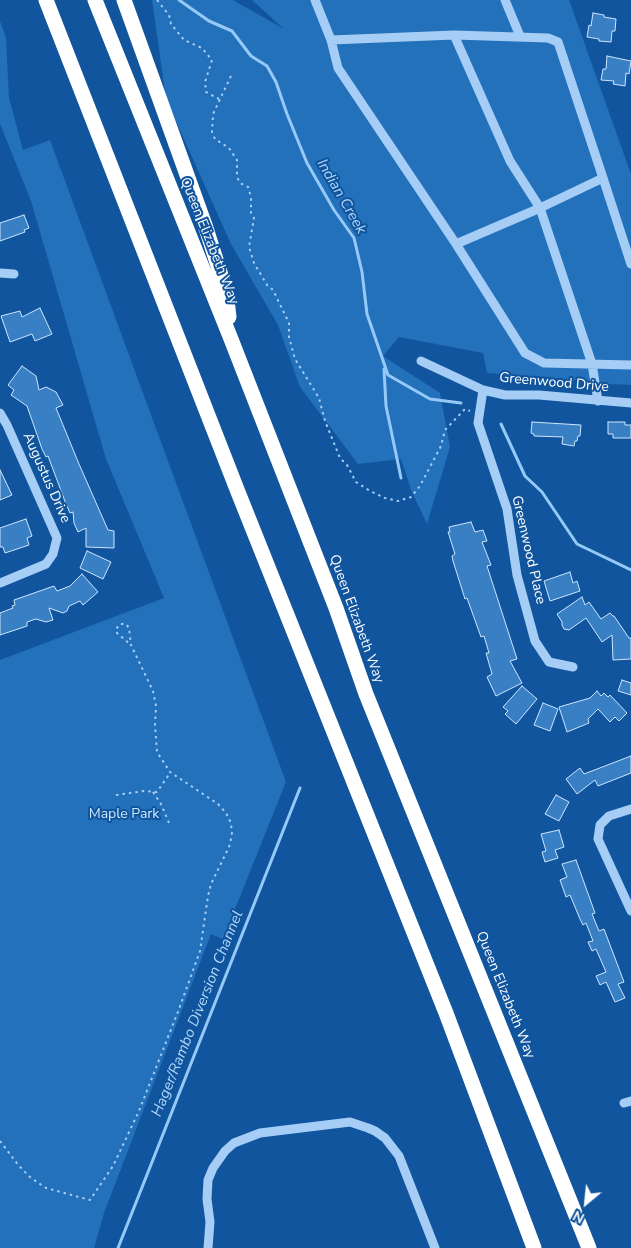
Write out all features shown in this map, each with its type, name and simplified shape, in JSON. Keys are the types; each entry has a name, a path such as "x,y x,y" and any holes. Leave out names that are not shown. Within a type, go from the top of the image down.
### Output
{"highway":[{"path":"46,0 242,501 446,1013 534,1248"},
{"name":"Queen Elizabeth Way","path":"95,0 231,339 332,598 366,694 589,1248"},
{"path":"124,0 205,225 226,291 231,339"}],"street":[{"path":"315,0 331,40 338,68 456,244 525,353 544,363 631,365"},
{"path":"505,0 520,36"},
{"path":"331,40 454,35 520,36 548,38 558,42 631,264"},
{"path":"454,35 510,161 540,208 592,364 598,401"},
{"path":"456,244 604,178"},
{"path":"0,272 14,274"},
{"name":"Greenwood Drive","path":"421,361 483,390 505,395 539,395 631,403"},
{"name":"Greenwood Place","path":"483,390 478,423 507,509 517,575 535,640 549,662 573,667"},
{"name":"Augustus Drive","path":"0,413 57,538 53,554 46,564 0,583"},
{"path":"631,809 609,816 600,825 598,839 631,911"},
{"path":"208,1248 210,1222 207,1199 208,1180 212,1168 234,1143 260,1133 350,1122 375,1131 385,1138 399,1156 435,1248"}],"path":[{"path":"157,0 169,14 171,24 184,40 202,48 212,60 204,82 206,92 219,99"},
{"path":"230,76 212,114 212,132 216,139 229,148 237,160 237,177 240,183 248,187 251,213 254,218 249,247 254,262 267,285 273,290 288,323 289,337 295,359 319,398 325,421 340,458 347,465 356,482 385,498 398,501 411,497 420,486 446,430 465,410 480,414"},
{"path":"0,1141 19,1166 31,1178 46,1188 90,1200 113,1166 140,1110 200,951 211,884 229,848 232,835 231,823 226,813 218,804 170,772 158,752 156,706 153,691 131,645 130,628 126,624 120,624 116,629 117,633 131,645"},
{"path":"116,795 144,791 157,792 170,772"},
{"path":"153,792 161,804 169,823"}],"green space":[{"path":"152,0 233,0 284,29 252,0 569,0 631,174 631,385 487,373 483,353 399,337 383,356 440,393 450,447 427,524 411,490 401,459 358,464 300,387 278,325 231,244 166,99"},
{"name":"Maple Park","path":"0,21 6,38 9,98 23,150 50,140 286,782 223,939 211,934 104,1213 94,1248 0,1248 0,660 164,598 106,459 31,201 0,124"}],"building":[{"path":"593,13 616,19 615,31 612,31 611,42 587,37"},
{"path":"607,56 631,61 629,74 626,73 625,86 613,84 614,81 601,80 603,69 606,69"},
{"path":"24,215 29,228 24,230 25,232 0,241 0,223"},
{"path":"40,308 52,334 35,341 32,334 10,342 1,316 20,311 22,317"},
{"path":"22,366 36,376 39,390 46,387 56,392 63,405 56,408 108,530 114,531 114,548 86,547 86,528 78,532 74,523 73,512 70,513 48,456 46,457 42,449 27,406 11,395 14,390 8,385"},
{"path":"532,422 581,425 580,436 575,441 574,446 562,444 563,437 534,436 531,433"},
{"path":"608,422 625,422 625,425 631,425 631,438 613,438 613,434 608,434"},
{"path":"0,470 12,495 0,500"},
{"path":"26,519 32,536 27,538 29,545 5,553 3,547 0,547 0,528"},
{"path":"471,522 475,532 483,530 487,541 482,542 491,565 487,566 517,659 510,661 522,683 496,696 487,677 492,674 486,653 489,653 484,636 481,637 467,598 465,599 453,561 452,556 455,554 448,532 450,532 449,527"},
{"path":"87,551 111,562 103,579 80,568"},
{"path":"570,572 573,583 577,581 580,591 550,601 544,581"},
{"path":"82,574 98,592 83,605 80,601 69,606 67,611 63,613 49,608 53,620 46,622 36,619 27,622 27,626 0,635 0,613 13,608 12,606 15,605 14,600 54,586 57,591 70,586"},
{"path":"582,597 585,605 589,602 601,619 610,613 614,616 629,638 631,638 631,659 613,660 612,635 602,642 586,618 569,630 564,629 557,614"},
{"path":"622,680 631,683 631,695 618,691"},
{"path":"522,686 537,699 516,724 505,714 508,711 503,707"},
{"path":"597,691 601,696 604,693 608,697 610,695 627,713 619,721 615,717 610,722 598,709 588,719 589,723 567,732 559,707 590,698"},
{"path":"543,703 558,709 550,731 534,725"},
{"path":"631,756 631,773 598,786 595,780 577,794 566,779 580,768 584,774"},
{"path":"556,795 569,802 559,821 545,814"},
{"path":"559,830 564,847 555,850 558,858 545,862 542,852 546,851 541,834"},
{"path":"576,860 595,913 592,914 599,931 604,929 624,982 618,984 625,998 615,1002 606,982 600,985 596,976 606,972 596,949 592,951 588,942 593,941 586,923 583,925 570,895 566,897 560,880 567,877 562,864"}],"waterway":[{"name":"Indian Creek","path":"179,0 209,21 232,31 251,56 267,66 276,82 307,163 334,210 354,238 362,272 367,314 388,375 430,399 461,403"},
{"name":"Hager/Rambo Diversion Channel","path":"384,369 386,406 401,478"},
{"name":"Indian Creek","path":"501,424 525,476 542,492 577,544 631,570"},
{"name":"Hager/Rambo Diversion Channel","path":"118,1248 300,788"}]}
